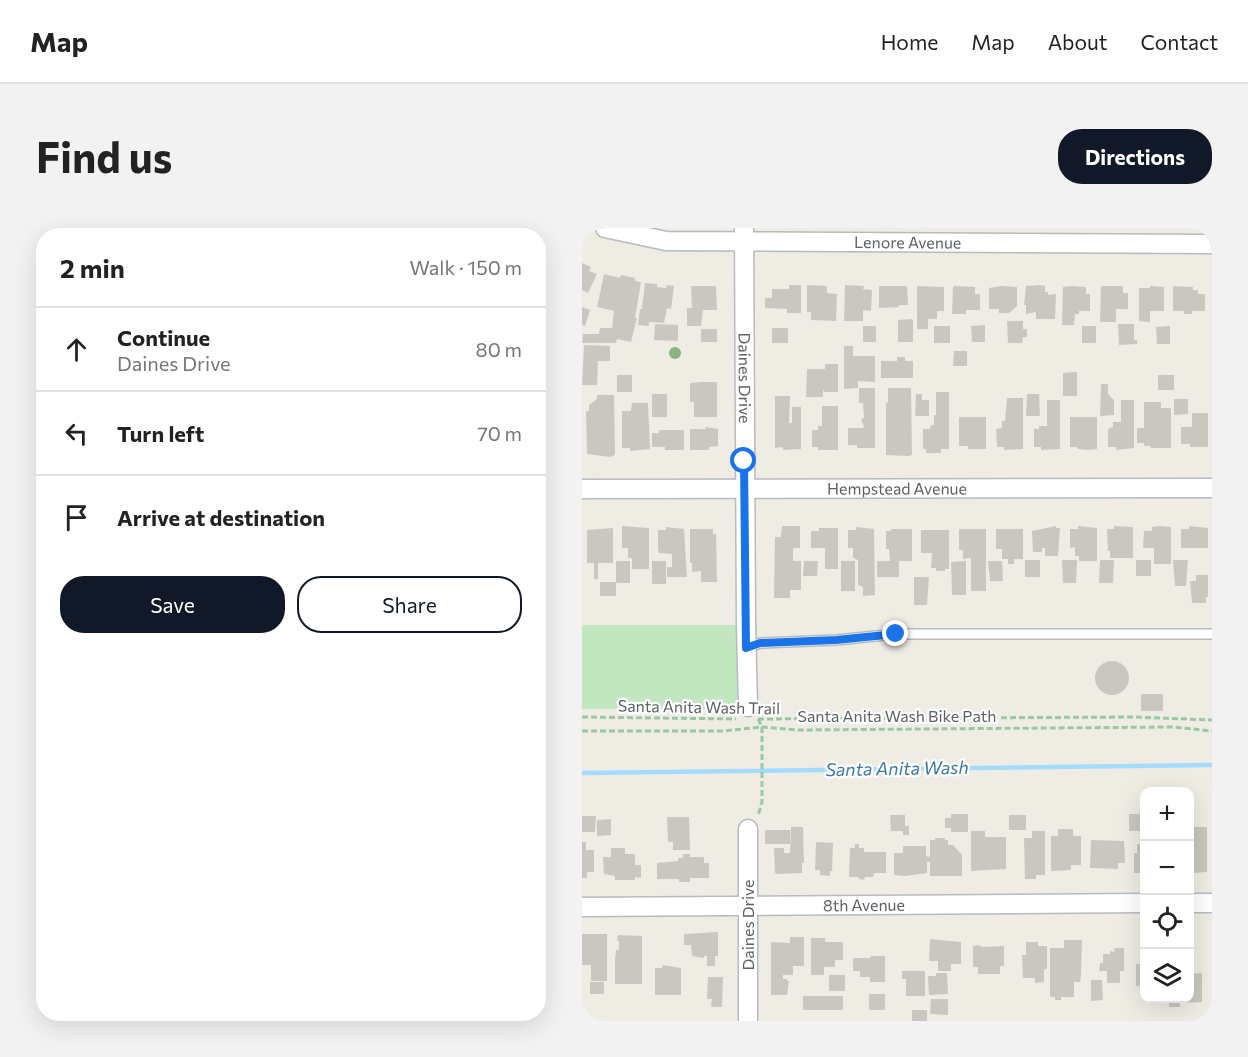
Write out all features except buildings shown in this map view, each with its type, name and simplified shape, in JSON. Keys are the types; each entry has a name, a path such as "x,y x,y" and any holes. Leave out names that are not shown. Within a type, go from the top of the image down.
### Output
{"street":[{"name":"Lenore Avenue","path":"605,228 666,241 744,235 1212,244"},
{"name":"Daines Drive","path":"744,235 746,648 751,715"},
{"name":"Hempstead Avenue","path":"582,489 1212,488"},
{"name":"Daines Drive","path":"748,829 748,1021"},
{"name":"8th Avenue","path":"582,907 1140,903"},
{"path":"1194,903 1212,903"}],"lane":[{"path":"746,648 760,643 836,640 896,634 1212,634"}],"path":[{"name":"Santa Anita Wash Trail","path":"582,717 751,715 1133,717 1212,720"},
{"name":"Santa Anita Wash Bike Path","path":"582,731 723,732 762,727 799,730 1173,727 1212,731"},
{"path":"762,732 762,802"}],"green space":[{"path":"582,625 757,625 757,709 582,709"}],"waterway":[{"name":"Santa Anita Wash","path":"582,773 1212,765"}],"route":[{"path":"744,461 746,648 760,643 836,640 896,634"}]}
